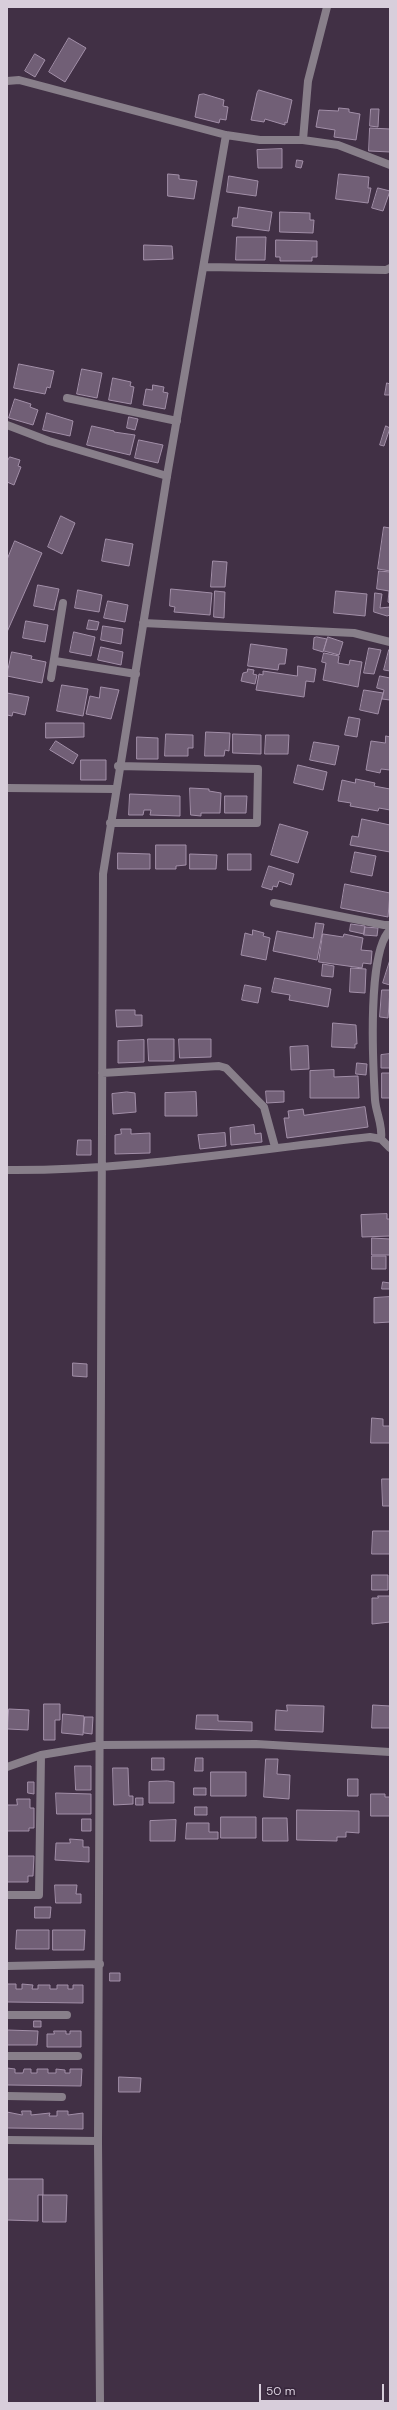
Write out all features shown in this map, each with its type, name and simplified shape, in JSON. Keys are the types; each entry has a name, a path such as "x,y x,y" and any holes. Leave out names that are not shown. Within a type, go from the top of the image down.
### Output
{"street":[{"path":"303,140 308,81 327,7"},
{"path":"7,81 19,80 226,135 260,140 303,140 338,145 390,165"},
{"path":"100,2403 98,2141 101,1745 101,1168 103,874 118,766 136,674 167,476 205,266 226,135"},
{"path":"205,266 386,270 390,268"},
{"path":"67,398 177,421"},
{"path":"7,425 49,441 167,476"},
{"path":"52,678 63,603"},
{"path":"143,623 354,632 390,642"},
{"path":"55,661 136,674"},
{"path":"110,823 257,823 258,769 118,766"},
{"path":"7,788 115,789"},
{"path":"274,903 390,925"},
{"path":"381,1139 382,1129 375,1102 375,967 381,946 390,930"},
{"path":"102,1073 219,1066 226,1068 264,1107 275,1147"},
{"path":"7,1170 101,1168 370,1137 381,1139 390,1148"},
{"path":"7,1767 41,1755 101,1745 256,1744 390,1752"},
{"path":"7,1895 40,1895 41,1755"},
{"path":"7,1966 100,1964"},
{"path":"7,2015 67,2015"},
{"path":"7,2056 78,2056"},
{"path":"7,2096 62,2097"},
{"path":"7,2140 98,2141"}],"building":[{"path":"69,38 86,48 65,82 49,72"},
{"path":"35,54 45,60 35,77 25,71"},
{"path":"259,90 292,100 287,123 285,122 285,125 265,119 264,122 251,120"},
{"path":"204,94 224,100 223,106 228,107 226,120 220,119 219,123 195,117 199,95"},
{"path":"339,108 349,109 349,112 360,114 356,140 334,137 335,130 316,127 319,110 338,111"},
{"path":"371,109 379,109 378,127 370,126"},
{"path":"370,128 390,129 390,152 369,151"},
{"path":"282,149 282,168 258,168 257,150"},
{"path":"297,160 303,161 301,168 296,167"},
{"path":"168,174 179,175 179,179 197,181 194,199 168,196"},
{"path":"339,174 369,177 368,188 371,188 368,203 336,199"},
{"path":"229,176 258,181 256,196 227,192"},
{"path":"378,188 390,191 383,211 372,208"},
{"path":"239,207 272,212 269,231 232,226 233,218 237,218"},
{"path":"280,212 310,213 310,220 314,220 313,233 280,232"},
{"path":"237,237 266,237 265,260 236,260"},
{"path":"276,240 317,241 317,257 312,257 312,261 280,261 280,257 276,257"},
{"path":"144,245 172,246 173,259 144,260"},
{"path":"19,364 54,371 50,388 47,387 45,394 14,388"},
{"path":"82,369 102,373 97,398 77,394"},
{"path":"113,378 131,382 130,386 134,387 131,404 109,400"},
{"path":"387,383 390,384 390,395 385,395"},
{"path":"153,385 164,387 163,392 168,393 165,409 143,405 146,389 152,390"},
{"path":"15,399 31,404 30,407 38,410 33,425 9,418"},
{"path":"47,413 73,421 70,436 43,430"},
{"path":"129,417 138,419 135,430 127,428"},
{"path":"92,426 114,432 135,435 130,455 87,445"},
{"path":"386,426 390,428 384,446 380,445"},
{"path":"139,440 163,445 158,463 135,458"},
{"path":"10,457 20,460 18,466 21,467 14,485 7,482 7,462"},
{"path":"61,516 75,523 62,554 48,547"},
{"path":"384,527 390,528 390,571 378,569"},
{"path":"106,539 133,544 129,566 102,561"},
{"path":"15,541 42,553 7,632 7,560"},
{"path":"213,561 227,562 225,587 211,587"},
{"path":"379,571 390,572 390,603 388,602 389,591 377,589"},
{"path":"38,585 59,589 54,610 34,606"},
{"path":"171,589 212,593 210,615 174,612 175,607 170,606"},
{"path":"78,590 102,595 99,612 75,608"},
{"path":"215,591 225,592 224,618 214,617"},
{"path":"336,591 367,594 365,616 334,613"},
{"path":"375,593 382,594 380,608 390,607 390,615 387,616 374,612"},
{"path":"108,601 128,605 125,622 104,618"},
{"path":"89,620 99,622 97,630 87,629"},
{"path":"26,621 48,625 45,642 23,638"},
{"path":"103,626 123,629 121,644 101,640"},
{"path":"74,632 95,637 91,656 70,652"},
{"path":"317,637 327,639 323,652 313,649 314,638"},
{"path":"328,637 343,642 339,655 324,651"},
{"path":"251,644 287,649 285,664 279,664 278,670 248,666"},
{"path":"101,647 123,652 121,665 98,660"},
{"path":"369,648 381,650 374,674 364,673"},
{"path":"389,650 390,651 390,671 384,670"},
{"path":"12,652 32,656 31,659 46,662 42,683 7,676"},
{"path":"324,653 339,656 338,663 349,665 350,660 362,662 358,687 323,680 326,663 322,662"},
{"path":"298,666 316,669 314,682 306,681 304,697 256,690 259,674 263,675 263,671 297,676"},
{"path":"248,669 254,670 253,674 257,675 255,684 241,681 243,673 247,672"},
{"path":"380,676 390,678 390,700 382,699 384,690 377,688"},
{"path":"62,685 88,689 83,716 57,711"},
{"path":"101,687 119,690 111,719 86,714 90,696 99,698"},
{"path":"364,690 383,693 378,714 360,710"},
{"path":"7,693 29,697 25,715 13,712 12,716 7,715"},
{"path":"349,717 360,719 357,737 345,735"},
{"path":"46,723 84,723 84,737 46,738"},
{"path":"206,732 230,733 229,751 225,750 224,756 205,756"},
{"path":"166,734 193,735 193,748 188,748 188,756 165,756"},
{"path":"233,734 261,735 261,754 233,753"},
{"path":"266,735 289,735 288,754 265,754"},
{"path":"386,736 390,737 390,770 381,769 380,773 366,770 371,741 385,743"},
{"path":"137,737 158,738 158,759 137,759"},
{"path":"56,741 78,755 73,764 50,750"},
{"path":"314,742 339,746 335,765 310,760"},
{"path":"81,760 106,760 106,780 81,780"},
{"path":"298,765 327,772 323,790 294,783"},
{"path":"356,779 375,783 374,786 390,789 390,810 379,808 378,811 350,806 351,803 338,801 342,780 355,783"},
{"path":"190,788 209,789 209,791 221,793 220,813 201,813 201,816 191,815"},
{"path":"130,794 180,796 180,816 150,815 151,810 144,810 143,815 129,815"},
{"path":"225,796 247,796 246,813 225,813"},
{"path":"362,819 390,825 390,852 350,845 352,836 358,837"},
{"path":"280,824 308,832 298,863 271,855"},
{"path":"156,845 186,845 186,865 176,866 176,869 156,869"},
{"path":"355,852 376,856 372,876 351,872"},
{"path":"118,853 150,854 150,869 118,869"},
{"path":"190,854 217,855 216,869 190,869"},
{"path":"228,854 251,854 251,870 228,870"},
{"path":"269,866 294,874 291,885 279,881 277,887 273,886 272,890 262,887"},
{"path":"345,884 390,893 388,917 341,908"},
{"path":"316,923 324,924 317,960 273,951 277,931 313,938"},
{"path":"351,924 365,926 364,934 350,931"},
{"path":"365,927 378,928 377,936 364,935"},
{"path":"253,930 264,933 263,936 270,938 266,960 241,955 245,933 252,935"},
{"path":"323,934 343,937 344,934 363,938 361,950 372,951 371,964 363,963 362,968 319,962"},
{"path":"390,960 390,985 383,983"},
{"path":"323,964 334,966 333,977 322,976"},
{"path":"351,968 366,969 365,993 350,992"},
{"path":"275,978 331,989 328,1007 289,1000 290,995 272,992"},
{"path":"245,985 261,988 258,1003 242,1000"},
{"path":"382,990 390,990 388,1018 380,1017"},
{"path":"116,1010 135,1010 135,1015 142,1015 142,1026 117,1027"},
{"path":"333,1023 356,1025 357,1044 355,1044 355,1048 332,1047"},
{"path":"148,1039 174,1039 174,1061 149,1061"},
{"path":"179,1039 211,1039 211,1057 180,1058"},
{"path":"144,1040 144,1062 118,1063 118,1041"},
{"path":"308,1046 309,1069 291,1070 290,1047"},
{"path":"390,1054 390,1068 381,1068 381,1055"},
{"path":"357,1063 367,1064 366,1075 356,1074"},
{"path":"334,1070 334,1077 358,1076 359,1098 310,1098 310,1071"},
{"path":"382,1073 390,1073 390,1098 382,1098"},
{"path":"266,1091 284,1091 284,1102 267,1103"},
{"path":"127,1092 135,1093 136,1112 113,1114 112,1094"},
{"path":"196,1092 197,1116 165,1116 165,1093"},
{"path":"365,1107 368,1127 287,1138 284,1118 289,1118 288,1111 303,1109 304,1115"},
{"path":"254,1125 255,1134 261,1133 262,1142 231,1145 230,1128"},
{"path":"121,1129 131,1129 131,1134 150,1133 150,1153 115,1154 115,1135 121,1134"},
{"path":"225,1133 226,1146 200,1149 198,1135"},
{"path":"78,1140 91,1140 91,1155 77,1155"},
{"path":"387,1214 387,1219 390,1219 390,1236 362,1237 361,1215"},
{"path":"372,1238 390,1239 390,1255 372,1255"},
{"path":"372,1256 386,1256 386,1269 372,1269"},
{"path":"383,1282 390,1283 390,1289 382,1289"},
{"path":"390,1297 390,1322 374,1323 374,1298"},
{"path":"73,1363 87,1364 87,1377 73,1376"},
{"path":"372,1418 383,1419 383,1426 390,1426 390,1443 371,1443"},
{"path":"382,1479 390,1479 390,1506 383,1506"},
{"path":"373,1531 390,1531 390,1554 372,1554"},
{"path":"372,1575 388,1575 388,1590 372,1590"},
{"path":"378,1596 390,1596 390,1622 372,1624 372,1598 378,1598"},
{"path":"44,1704 60,1704 60,1720 55,1720 55,1740 44,1740"},
{"path":"287,1705 324,1706 323,1732 275,1730 276,1710 287,1711"},
{"path":"373,1705 390,1706 390,1728 372,1728"},
{"path":"9,1709 29,1710 28,1730 8,1729"},
{"path":"63,1714 84,1716 83,1735 62,1733"},
{"path":"197,1715 218,1715 218,1721 252,1722 252,1731 196,1729"},
{"path":"85,1717 93,1717 92,1734 84,1733"},
{"path":"152,1758 164,1758 164,1770 152,1770"},
{"path":"196,1758 203,1758 203,1771 195,1771"},
{"path":"266,1759 278,1759 277,1774 290,1775 289,1799 264,1797"},
{"path":"75,1766 91,1766 91,1790 76,1790"},
{"path":"113,1768 128,1768 129,1796 133,1796 133,1804 114,1805"},
{"path":"211,1772 246,1772 246,1796 211,1796"},
{"path":"348,1779 358,1779 358,1796 348,1796"},
{"path":"28,1782 34,1782 34,1794 28,1793"},
{"path":"149,1782 174,1782 174,1803 149,1803"},
{"path":"194,1788 206,1788 206,1795 194,1795"},
{"path":"56,1793 91,1794 91,1814 57,1814"},
{"path":"371,1794 385,1794 385,1797 390,1797 390,1816 371,1816"},
{"path":"136,1798 143,1798 143,1805 136,1805"},
{"path":"17,1799 30,1799 30,1808 34,1808 34,1828 29,1828 29,1831 7,1831 7,1805 17,1805"},
{"path":"195,1807 207,1807 207,1815 195,1815"},
{"path":"297,1810 359,1811 359,1833 346,1832 346,1837 337,1837 337,1841 297,1840"},
{"path":"221,1817 256,1817 256,1838 221,1838"},
{"path":"263,1818 287,1818 288,1841 263,1841"},
{"path":"82,1819 91,1819 91,1831 82,1831"},
{"path":"176,1820 175,1841 150,1841 150,1821"},
{"path":"187,1823 209,1823 209,1832 218,1832 218,1839 186,1839"},
{"path":"70,1839 83,1840 83,1847 89,1847 89,1862 55,1860 56,1843 70,1843"},
{"path":"7,1856 34,1856 33,1876 28,1876 28,1882 7,1882"},
{"path":"55,1885 77,1885 76,1894 81,1894 81,1903 56,1903"},
{"path":"35,1907 51,1907 50,1918 35,1918"},
{"path":"17,1930 49,1930 49,1949 16,1949"},
{"path":"53,1930 85,1930 84,1950 53,1950"},
{"path":"110,1973 120,1973 120,1981 110,1981"},
{"path":"7,1984 16,1984 16,1989 22,1989 22,1984 33,1985 32,1989 38,1989 38,1985 50,1985 50,1989 57,1989 57,1985 68,1985 68,1989 73,1989 73,1985 83,1985 83,2003 7,2002"},
{"path":"34,2021 41,2021 41,2027 34,2027"},
{"path":"7,2030 38,2031 37,2045 7,2045"},
{"path":"54,2031 66,2031 66,2034 70,2034 70,2031 81,2031 81,2047 47,2047 47,2034 54,2034"},
{"path":"7,2068 15,2069 15,2073 23,2073 24,2069 31,2069 31,2073 37,2073 37,2069 48,2069 48,2073 56,2073 56,2069 65,2070 65,2073 70,2073 70,2069 82,2069 81,2086 7,2085"},
{"path":"119,2077 141,2078 140,2092 119,2092"},
{"path":"22,2111 31,2111 31,2115 50,2113 49,2116 57,2116 57,2111 68,2111 68,2115 83,2113 83,2129 7,2128 7,2112 22,2115"},
{"path":"8,2179 43,2179 43,2195 38,2195 38,2221 7,2220"},
{"path":"43,2195 67,2195 66,2222 43,2222"}]}
